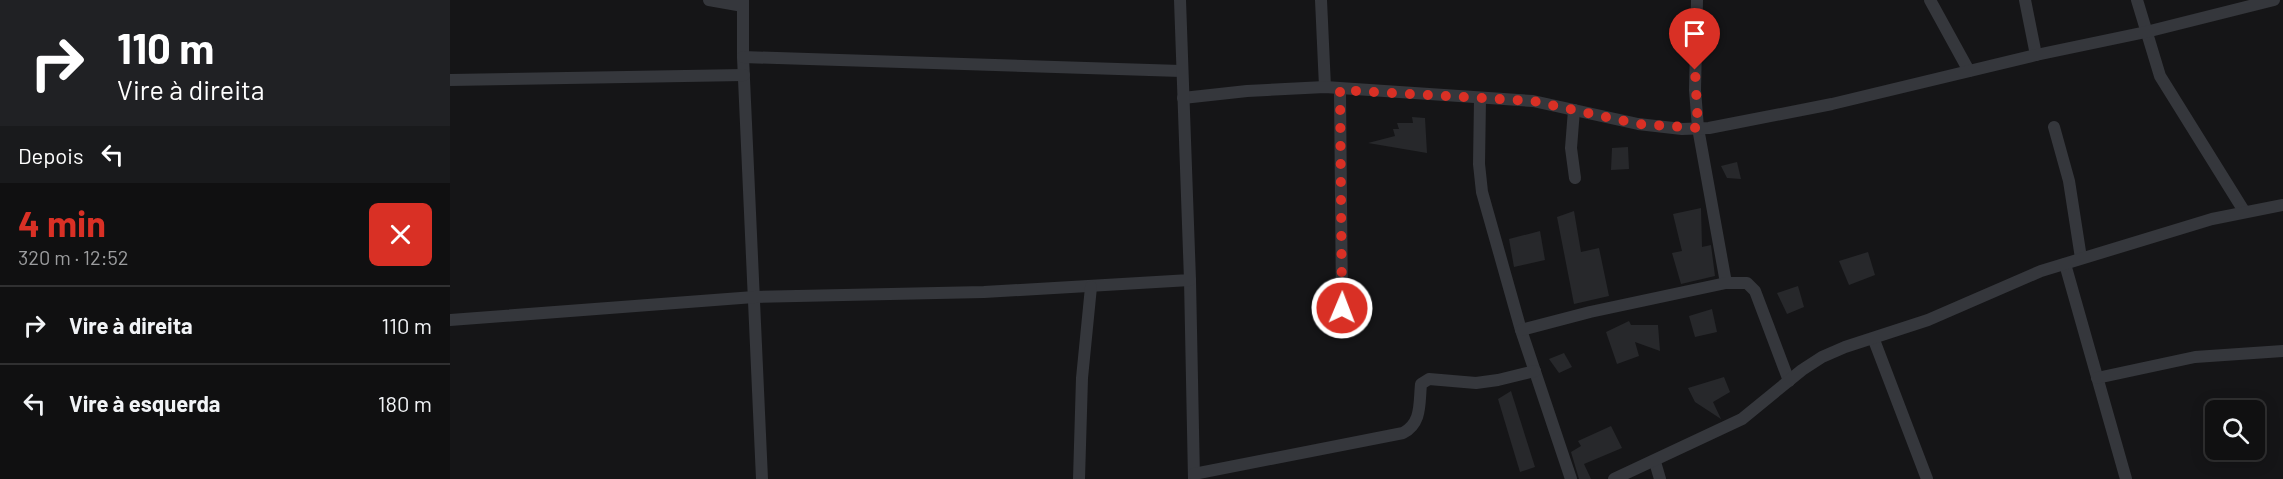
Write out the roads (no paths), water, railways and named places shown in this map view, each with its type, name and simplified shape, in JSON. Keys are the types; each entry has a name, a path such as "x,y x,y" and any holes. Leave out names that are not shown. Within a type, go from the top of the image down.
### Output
{"street":[{"path":"709,0 743,3 743,57 762,479"},
{"path":"1180,0 1194,477 1403,432 1413,427 1418,417 1421,384 1430,379 1476,383 1535,371"},
{"path":"1321,0 1325,87"},
{"path":"1697,0 1695,90 1698,128 1726,283"},
{"path":"1930,0 1968,71"},
{"path":"2025,0 2036,55"},
{"path":"2137,0 2160,76 2244,211"},
{"path":"1182,98 1247,91 1325,87 1340,90 1533,101 1638,124 1698,128 1734,124 1784,114 2036,55 2146,32 2274,0"},
{"path":"743,57 1181,70"},
{"path":"450,80 744,75"},
{"path":"1340,90 1342,308"},
{"path":"1480,99 1479,164 1482,192 1521,330 1571,479"},
{"path":"1574,110 1572,148 1575,178"},
{"path":"2054,127 2069,181 2081,258"},
{"path":"1614,479 1742,420 1822,357 1845,347 1874,340 1955,310 2041,271 2081,258 2244,211 2283,205"},
{"path":"2065,264 2126,479"},
{"path":"450,320 754,297 868,297 1092,287 1190,280"},
{"path":"1521,330 1590,312 1726,283 1747,283 1755,291 1789,381"},
{"path":"1079,479 1082,378 1092,287"},
{"path":"1874,340 1927,479"},
{"path":"2097,378 2195,357 2283,351"},
{"path":"1655,462 1660,479"}]}
